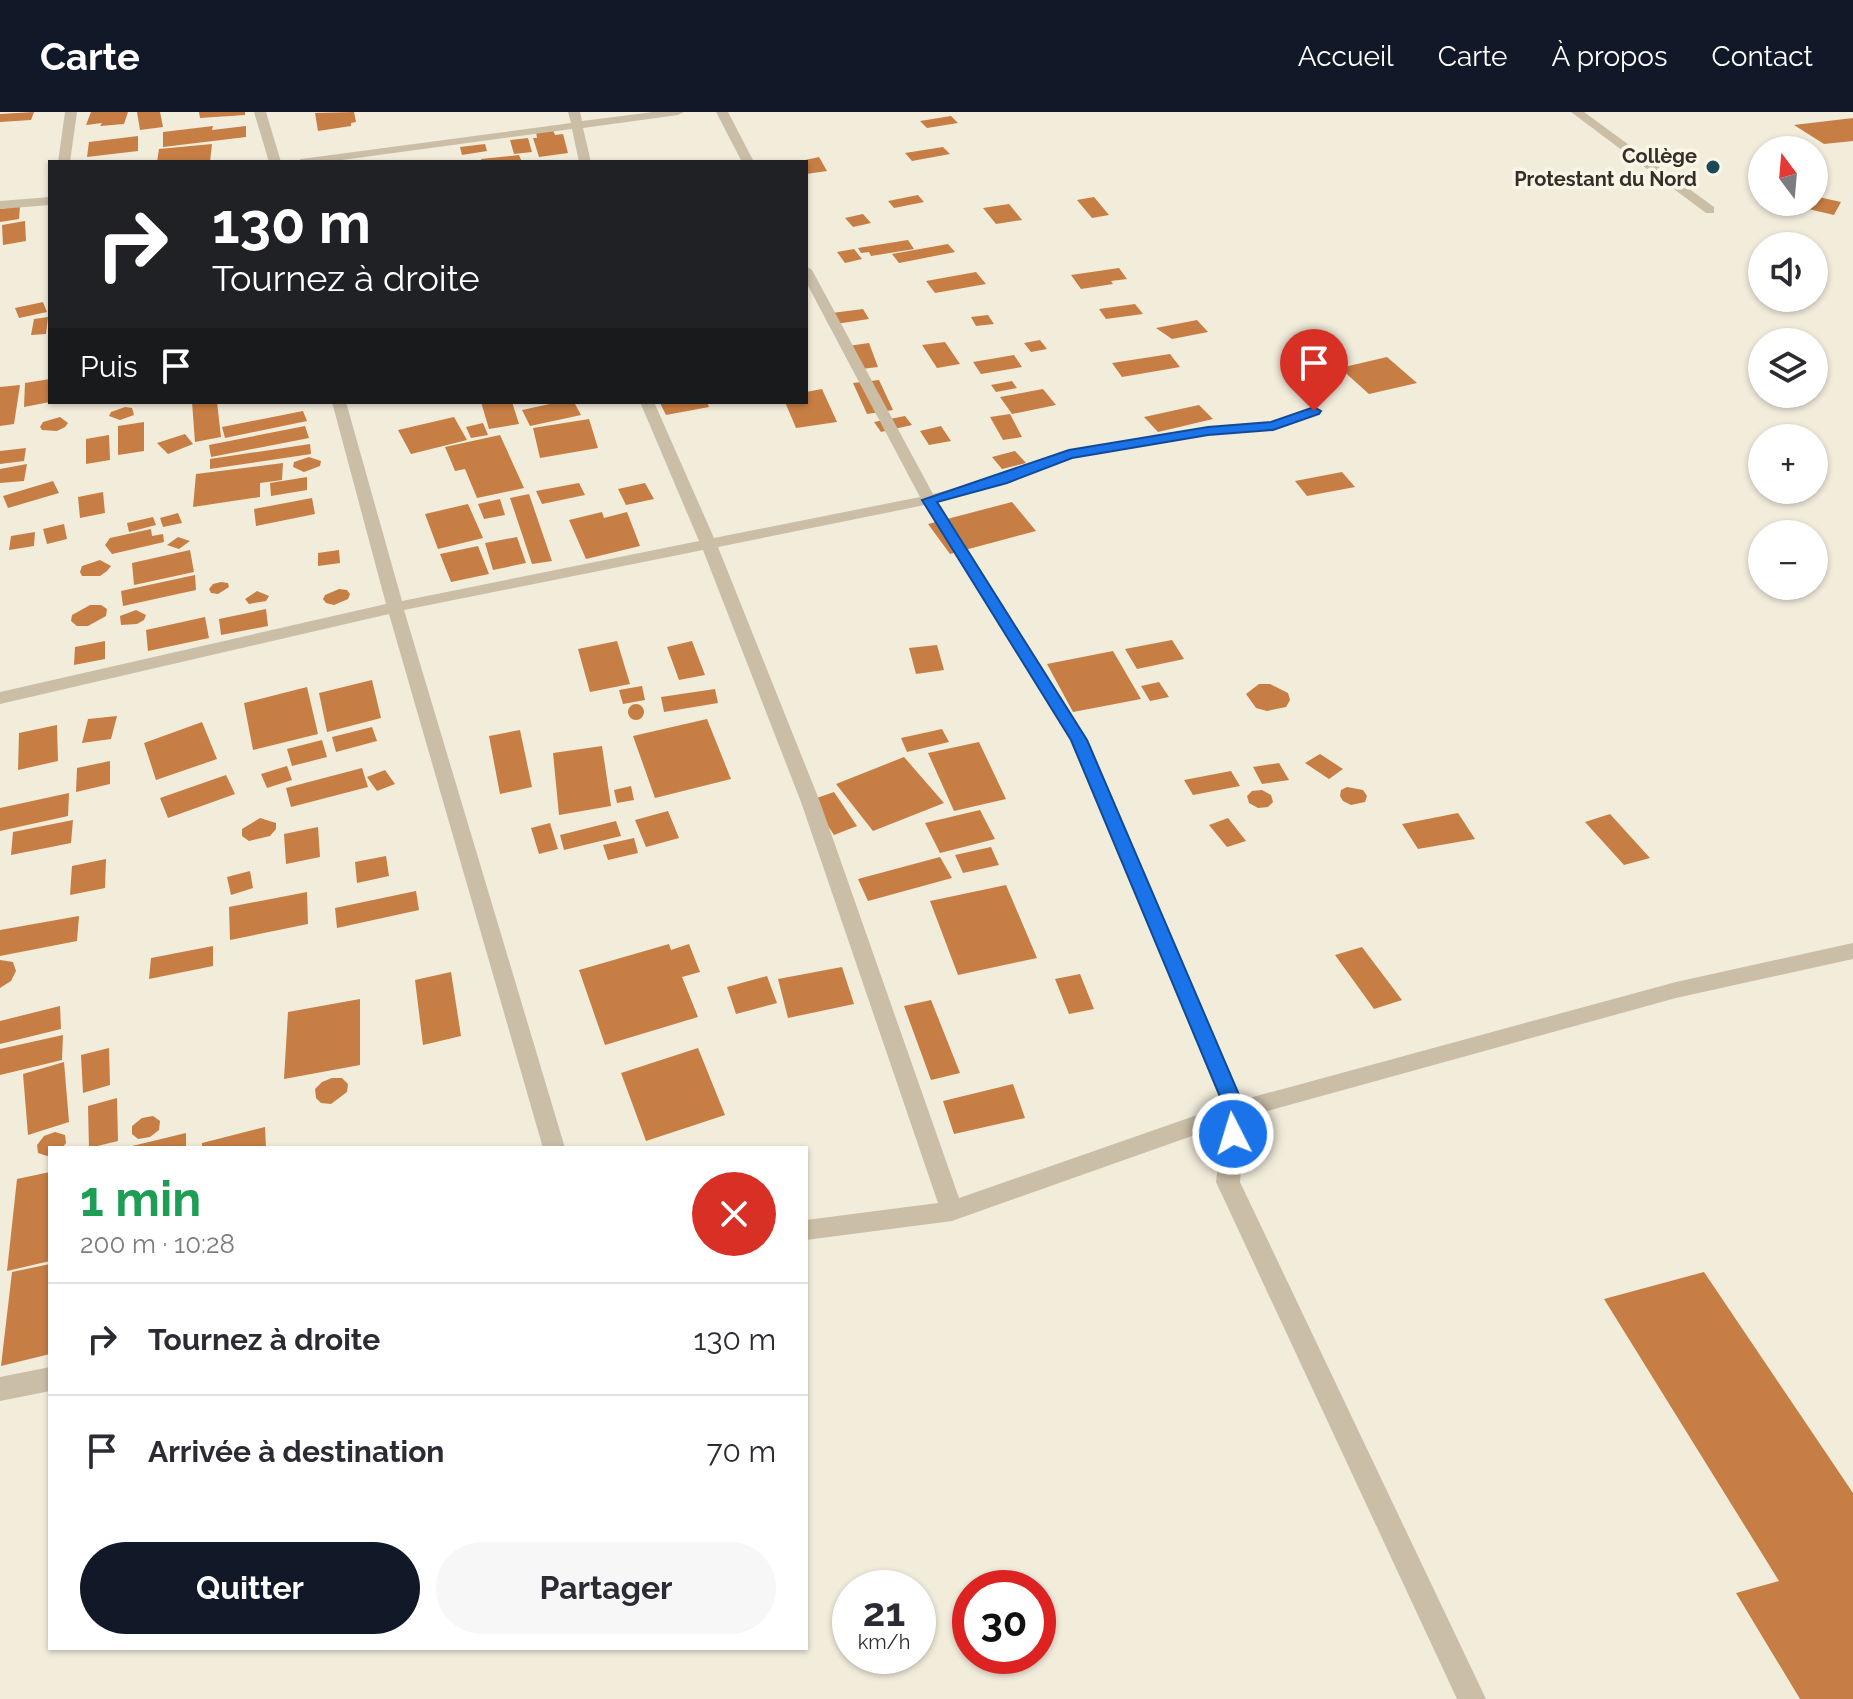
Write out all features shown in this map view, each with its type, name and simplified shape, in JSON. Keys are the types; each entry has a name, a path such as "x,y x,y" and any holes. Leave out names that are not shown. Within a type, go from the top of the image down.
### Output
{"street":[{"path":"64,160 71,112"},
{"path":"260,112 274,160"},
{"path":"574,112 585,160"},
{"path":"316,160 678,112"},
{"path":"722,112 747,160"},
{"path":"1577,112 1710,210"},
{"path":"0,205 48,201"},
{"path":"808,274 929,500 1079,740 1236,1111 1228,1182 1472,1699"},
{"path":"340,404 395,607 553,1146"},
{"path":"648,404 710,542 875,982 952,1211"},
{"path":"0,698 395,607 929,500 1003,480 1069,454 1208,431 1273,426 1314,411"},
{"path":"808,1230 952,1211 1236,1111 1676,990 1853,951"},
{"path":"0,1389 48,1379"}],"building":[{"path":"34,112 31,120 0,122 0,114"},
{"path":"91,112 128,112 124,124 100,126 102,123 86,125"},
{"path":"137,112 160,112 163,127 140,130"},
{"path":"199,112 245,112 245,115 200,118"},
{"path":"354,112 356,122 351,126 318,131 315,113"},
{"path":"951,116 958,123 927,128 920,121"},
{"path":"1853,118 1853,141 1828,144 1828,136 1811,136 1794,125"},
{"path":"213,126 212,130 246,126 246,137 163,147 163,132"},
{"path":"553,130 555,135 563,134 568,153 539,157 533,138 537,138 536,132"},
{"path":"138,136 138,151 87,157 89,142"},
{"path":"528,138 532,152 514,154 510,140"},
{"path":"212,144 210,160 157,160 159,149"},
{"path":"485,144 487,151 462,155 460,147"},
{"path":"943,147 950,154 912,161 905,153"},
{"path":"519,155 521,160 481,160"},
{"path":"819,157 827,171 808,174 808,160 805,160"},
{"path":"918,195 924,202 894,208 888,201"},
{"path":"1094,197 1109,215 1092,218 1077,200"},
{"path":"1828,199 1841,202 1834,215 1828,214"},
{"path":"1009,204 1022,220 996,224 983,208"},
{"path":"20,206 19,219 0,222 0,209"},
{"path":"863,214 871,223 853,227 845,218"},
{"path":"25,221 26,241 3,245 2,225"},
{"path":"908,240 914,249 871,256 869,252 861,253 858,248"},
{"path":"948,244 955,252 899,263 892,254"},
{"path":"854,249 862,259 845,263 837,252"},
{"path":"1119,268 1127,279 1081,289 1071,275"},
{"path":"976,272 986,284 935,293 926,281"},
{"path":"43,302 47,312 19,318 15,308"},
{"path":"1135,304 1143,314 1106,319 1099,309"},
{"path":"863,309 869,319 829,325 824,314"},
{"path":"988,315 994,324 976,326 971,317"},
{"path":"48,317 46,334 31,335 34,319"},
{"path":"1197,320 1208,332 1172,339 1156,328"},
{"path":"1040,340 1047,349 1031,352 1024,343"},
{"path":"945,342 960,364 937,368 922,345"},
{"path":"869,343 878,367 853,370 841,347"},
{"path":"1170,354 1180,367 1122,377 1112,363"},
{"path":"1014,355 1022,367 981,374 973,362"},
{"path":"1387,357 1417,383 1369,394 1340,368"},
{"path":"48,379 48,402 24,407 25,383"},
{"path":"879,380 893,410 867,414 853,383"},
{"path":"1012,381 1017,388 996,392 991,385"},
{"path":"20,385 14,424 0,426 0,387"},
{"path":"822,389 837,422 796,428 786,404 808,404 808,392"},
{"path":"1043,389 1056,405 1012,414 1000,397"},
{"path":"192,404 217,404 221,437 195,442"},
{"path":"482,404 513,404 519,424 489,429"},
{"path":"550,404 575,404 581,415 530,426 522,410"},
{"path":"660,404 708,404 709,407 666,415"},
{"path":"1199,405 1213,419 1158,432 1144,417"},
{"path":"132,408 134,415 120,420 109,416 111,412"},
{"path":"303,411 307,421 225,438 222,427"},
{"path":"1010,414 1022,437 1003,440 990,417"},
{"path":"905,416 912,425 881,432 874,422"},
{"path":"60,417 68,423 57,431 42,430 40,427 43,422"},
{"path":"454,417 467,440 411,454 398,430"},
{"path":"589,419 598,448 540,458 533,428"},
{"path":"144,422 144,451 118,455 118,426"},
{"path":"483,423 488,435 471,438 466,427"},
{"path":"305,426 309,438 211,457 209,445"},
{"path":"941,426 951,441 929,445 920,431"},
{"path":"185,434 193,444 168,454 157,443"},
{"path":"109,435 110,460 86,464 86,439"},
{"path":"500,435 524,488 477,498 465,469 455,471 445,447"},
{"path":"310,444 311,454 210,469 210,459"},
{"path":"26,448 24,461 0,464 0,451"},
{"path":"1015,451 1026,463 1002,469 992,457"},
{"path":"309,457 321,461 320,466 304,472 293,467 294,462"},
{"path":"283,463 282,480 260,483 260,497 193,507 196,474"},
{"path":"27,464 24,481 0,483 0,469"},
{"path":"1342,472 1355,487 1307,496 1295,481"},
{"path":"307,477 307,490 271,496 270,483"},
{"path":"53,481 59,493 8,508 3,496"},
{"path":"579,483 585,495 542,504 536,491"},
{"path":"645,483 654,499 626,505 618,489"},
{"path":"103,492 105,513 80,518 78,497"},
{"path":"529,494 552,561 532,564 510,498"},
{"path":"312,498 315,514 256,526 254,509"},
{"path":"500,499 505,515 484,519 478,504"},
{"path":"1012,502 1036,531 950,554 928,524"},
{"path":"468,504 483,538 438,549 425,514"},
{"path":"602,512 604,518 627,512 640,546 586,559 569,520"},
{"path":"178,513 182,523 163,527 160,518"},
{"path":"153,517 156,525 129,532 127,523"},
{"path":"64,524 67,539 47,544 43,529"},
{"path":"151,529 152,536 163,534 164,542 112,554 105,545 110,538"},
{"path":"35,532 34,546 9,550 11,536"},
{"path":"178,537 190,541 179,549 167,545"},
{"path":"517,537 526,563 493,570 485,543"},
{"path":"478,546 489,574 451,582 440,554"},
{"path":"190,550 194,572 134,585 132,563"},
{"path":"339,550 340,563 318,566 318,553"},
{"path":"100,560 111,566 107,571 100,576 82,576 82,566"},
{"path":"195,575 196,590 123,606 121,591"},
{"path":"228,583 229,587 218,594 211,593 209,589 213,584"},
{"path":"339,589 347,590 350,594 348,599 334,605 326,603 323,599 325,595"},
{"path":"257,591 269,596 266,601 249,604 245,599"},
{"path":"90,605 101,605 107,609 106,616 88,626 77,626 71,621 72,615"},
{"path":"266,609 268,626 221,635 219,619"},
{"path":"136,610 146,615 144,620 137,624 121,625 120,616"},
{"path":"205,617 209,638 148,651 146,630"},
{"path":"1172,640 1184,659 1137,669 1125,649"},
{"path":"105,641 105,659 74,665 75,647"},
{"path":"617,641 630,684 590,692 578,649"},
{"path":"692,641 705,675 679,680 667,647"},
{"path":"937,645 944,670 916,674 909,648"},
{"path":"1113,651 1141,699 1073,712 1047,664"},
{"path":"372,680 381,718 327,732 319,693"},
{"path":"1159,682 1169,697 1150,701 1141,686"},
{"path":"1259,684 1270,684 1288,693 1290,700 1286,707 1267,711 1256,708 1246,694"},
{"path":"642,686 645,700 623,704 619,690"},
{"path":"307,687 318,734 253,750 244,703"},
{"path":"715,689 718,703 664,712 661,697"},
{"path":"636,704 642,706 642,718 636,720 630,718 628,712 630,706"},
{"path":"117,716 111,739 82,743 88,719"},
{"path":"707,719 731,779 655,798 633,736"},
{"path":"202,722 217,759 156,780 144,743"},
{"path":"57,725 58,761 18,770 19,733"},
{"path":"372,727 377,741 336,752 332,737"},
{"path":"942,729 949,742 907,752 901,738"},
{"path":"520,730 532,787 500,794 489,736"},
{"path":"322,740 327,757 292,766 287,749"},
{"path":"979,742 1006,799 954,811 928,753"},
{"path":"602,746 611,806 559,815 553,753"},
{"path":"1320,754 1343,769 1329,779 1305,763"},
{"path":"904,757 944,803 873,831 836,784"},
{"path":"110,761 110,784 76,792 77,768"},
{"path":"1279,763 1289,780 1262,784 1253,767"},
{"path":"287,766 292,780 267,788 261,774"},
{"path":"362,768 368,787 291,807 286,788"},
{"path":"385,770 395,784 377,791 367,777"},
{"path":"1231,771 1240,786 1193,795 1184,780"},
{"path":"226,775 235,794 168,818 160,798"},
{"path":"631,786 634,800 617,803 614,790"},
{"path":"1347,787 1363,790 1367,796 1365,802 1351,805 1343,801 1341,790"},
{"path":"1262,790 1271,795 1273,802 1268,807 1258,808 1249,803 1247,796 1252,791"},
{"path":"834,792 857,826 834,835 811,800"},
{"path":"69,793 68,816 0,831 0,808"},
{"path":"980,810 995,839 940,853 925,823"},
{"path":"668,811 679,838 646,847 635,820"},
{"path":"1458,813 1475,839 1418,849 1402,824"},
{"path":"1610,814 1650,858 1624,865 1585,822"},
{"path":"260,818 276,823 276,829 270,836 249,841 242,836 242,829"},
{"path":"1228,818 1246,841 1227,847 1209,825"},
{"path":"73,820 71,843 11,855 13,832"},
{"path":"616,821 621,836 564,850 560,835"},
{"path":"550,823 558,849 539,854 531,828"},
{"path":"318,827 320,857 286,864 284,834"},
{"path":"634,838 638,853 608,860 603,845"},
{"path":"991,847 999,865 963,873 955,855"},
{"path":"386,856 389,876 357,883 355,862"},
{"path":"940,857 952,878 868,901 858,879"},
{"path":"106,859 105,888 70,895 72,866"},
{"path":"250,871 253,888 231,895 227,877"},
{"path":"1006,885 1037,958 958,975 930,901"},
{"path":"416,891 419,910 337,928 335,908"},
{"path":"307,892 308,924 230,940 229,907"},
{"path":"79,916 77,941 0,956 0,930"},
{"path":"669,944 671,950 689,944 700,972 682,977 698,1017 605,1045 579,970"},
{"path":"213,946 213,966 149,979 151,958"},
{"path":"1362,947 1402,1000 1374,1009 1335,955"},
{"path":"0,960 13,962 16,971 11,981 0,988"},
{"path":"842,967 854,1004 788,1018 778,979"},
{"path":"451,972 461,1036 423,1045 415,980"},
{"path":"1080,974 1094,1009 1069,1014 1055,979"},
{"path":"767,976 777,1003 736,1014 727,987"},
{"path":"360,999 360,1065 284,1079 288,1012"},
{"path":"931,1000 960,1073 931,1080 904,1006"},
{"path":"60,1006 61,1029 0,1044 0,1021"},
{"path":"63,1035 62,1060 0,1075 0,1049"},
{"path":"109,1048 110,1085 83,1093 81,1055"},
{"path":"698,1048 725,1115 646,1141 621,1073"},
{"path":"64,1062 69,1122 28,1135 23,1074"},
{"path":"332,1078 342,1078 348,1084 347,1092 331,1104 321,1103 316,1098 315,1089"},
{"path":"1013,1084 1025,1118 954,1134 943,1101"},
{"path":"117,1098 118,1141 89,1146 88,1106"},
{"path":"153,1116 160,1121 159,1130 150,1137 138,1139 132,1134 132,1126 142,1118"},
{"path":"265,1127 266,1146 202,1146 202,1143"},
{"path":"55,1132 65,1135 66,1143 64,1146 48,1146 47,1156 38,1153 37,1145 44,1136"},
{"path":"186,1133 186,1146 132,1146"},
{"path":"48,1172 48,1261 7,1271 17,1179"},
{"path":"48,1264 48,1354 1,1366 12,1272"},
{"path":"1704,1272 1853,1493 1853,1699 1800,1699 1736,1593 1779,1581 1604,1299"}],"place":[{"name":"Collège Protestant du Nord","path":"1713,167"}],"route":[{"path":"1233,1134 1236,1111 1079,740 929,500 1003,480 1069,454 1208,431 1273,426 1314,411"}]}
